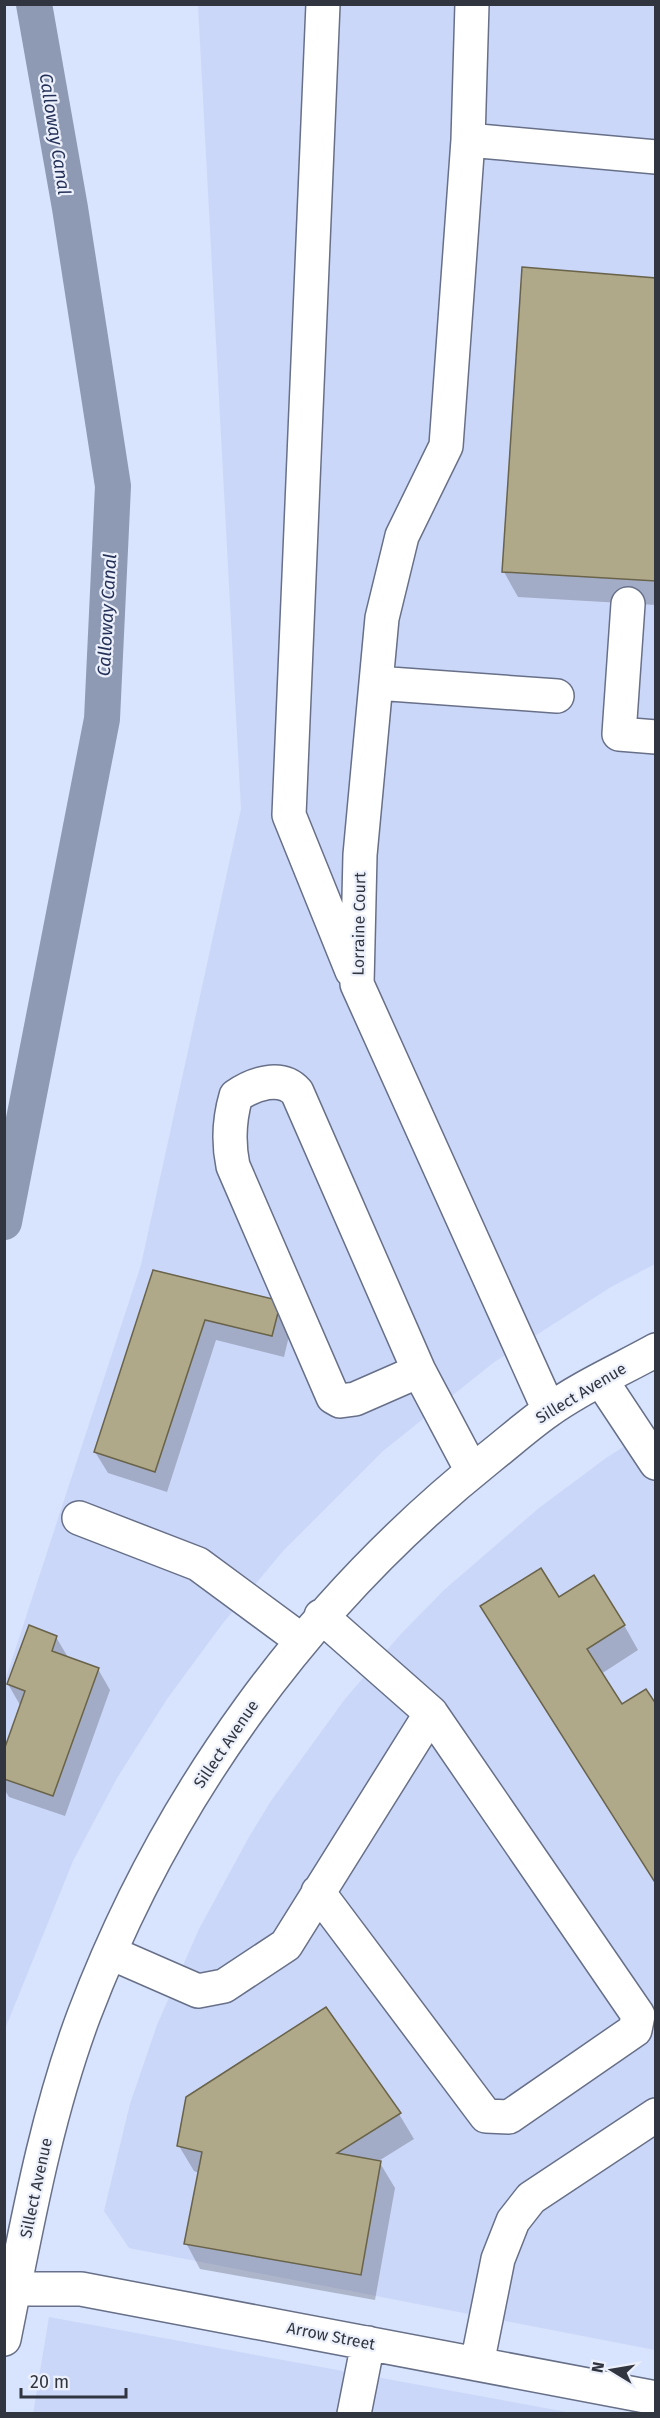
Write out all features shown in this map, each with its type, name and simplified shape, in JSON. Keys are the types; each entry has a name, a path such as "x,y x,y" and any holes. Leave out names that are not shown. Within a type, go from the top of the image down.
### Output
{"street":[{"path":"323,4 289,815 357,984"},
{"path":"472,4 468,140 656,157"},
{"name":"Lorraine Court","path":"468,140 446,446 402,537 382,618 360,855 357,984 549,1410"},
{"path":"628,604 619,734 656,736"},
{"path":"376,683 557,696"},
{"path":"419,1371 355,1399 340,1401 333,1396 233,1166 229,1148 230,1114 236,1096 242,1092 265,1082 287,1084 297,1092 419,1371 472,1471"},
{"name":"Sillect Avenue","path":"4,2339 9,2289 51,2122 84,2016 127,1913 179,1815 238,1721 311,1628 366,1567 447,1491 549,1410 656,1350"},
{"path":"601,1380 656,1463"},
{"path":"79,1518 198,1564 311,1628 431,1713 638,2015 635,2030 509,2117 486,2116 318,1892"},
{"path":"111,1953 198,1991 224,1986 286,1945 431,1713"},
{"path":"477,2364 498,2259 513,2221 531,2198 656,2115"},
{"name":"Arrow Street","path":"9,2289 81,2289 656,2398"},
{"path":"354,2414 368,2343"}],"shaded area":[{"path":"198,5 655,5 655,1264 611,1287 493,1363 383,1451 283,1551 223,1623 167,1699 117,1778 73,1861 5,2029 5,1681 141,1265 241,809"},
{"path":"655,1427 655,2350 129,2248 104,2211 130,2104 157,2025 199,1929 271,1801 345,1699 400,1635 444,1590 539,1508 606,1458"},
{"path":"49,2317 572,2413 33,2414"}],"building":[{"path":"522,267 656,278 656,581 502,572"},
{"path":"153,1270 281,1301 272,1336 205,1320 155,1472 94,1452"},
{"path":"541,1568 559,1597 594,1575 625,1625 587,1649 622,1704 646,1689 656,1704 656,1884 480,1606"},
{"path":"29,1625 57,1636 52,1651 99,1668 53,1796 4,1779 4,1750 25,1691 7,1684"},
{"path":"326,2007 401,2113 337,2153 381,2161 361,2275 184,2244 202,2152 177,2146 186,2097"}],"waterway":[{"name":"Calloway Canal","path":"4,1222 102,719 113,486 70,208 34,4"}]}
